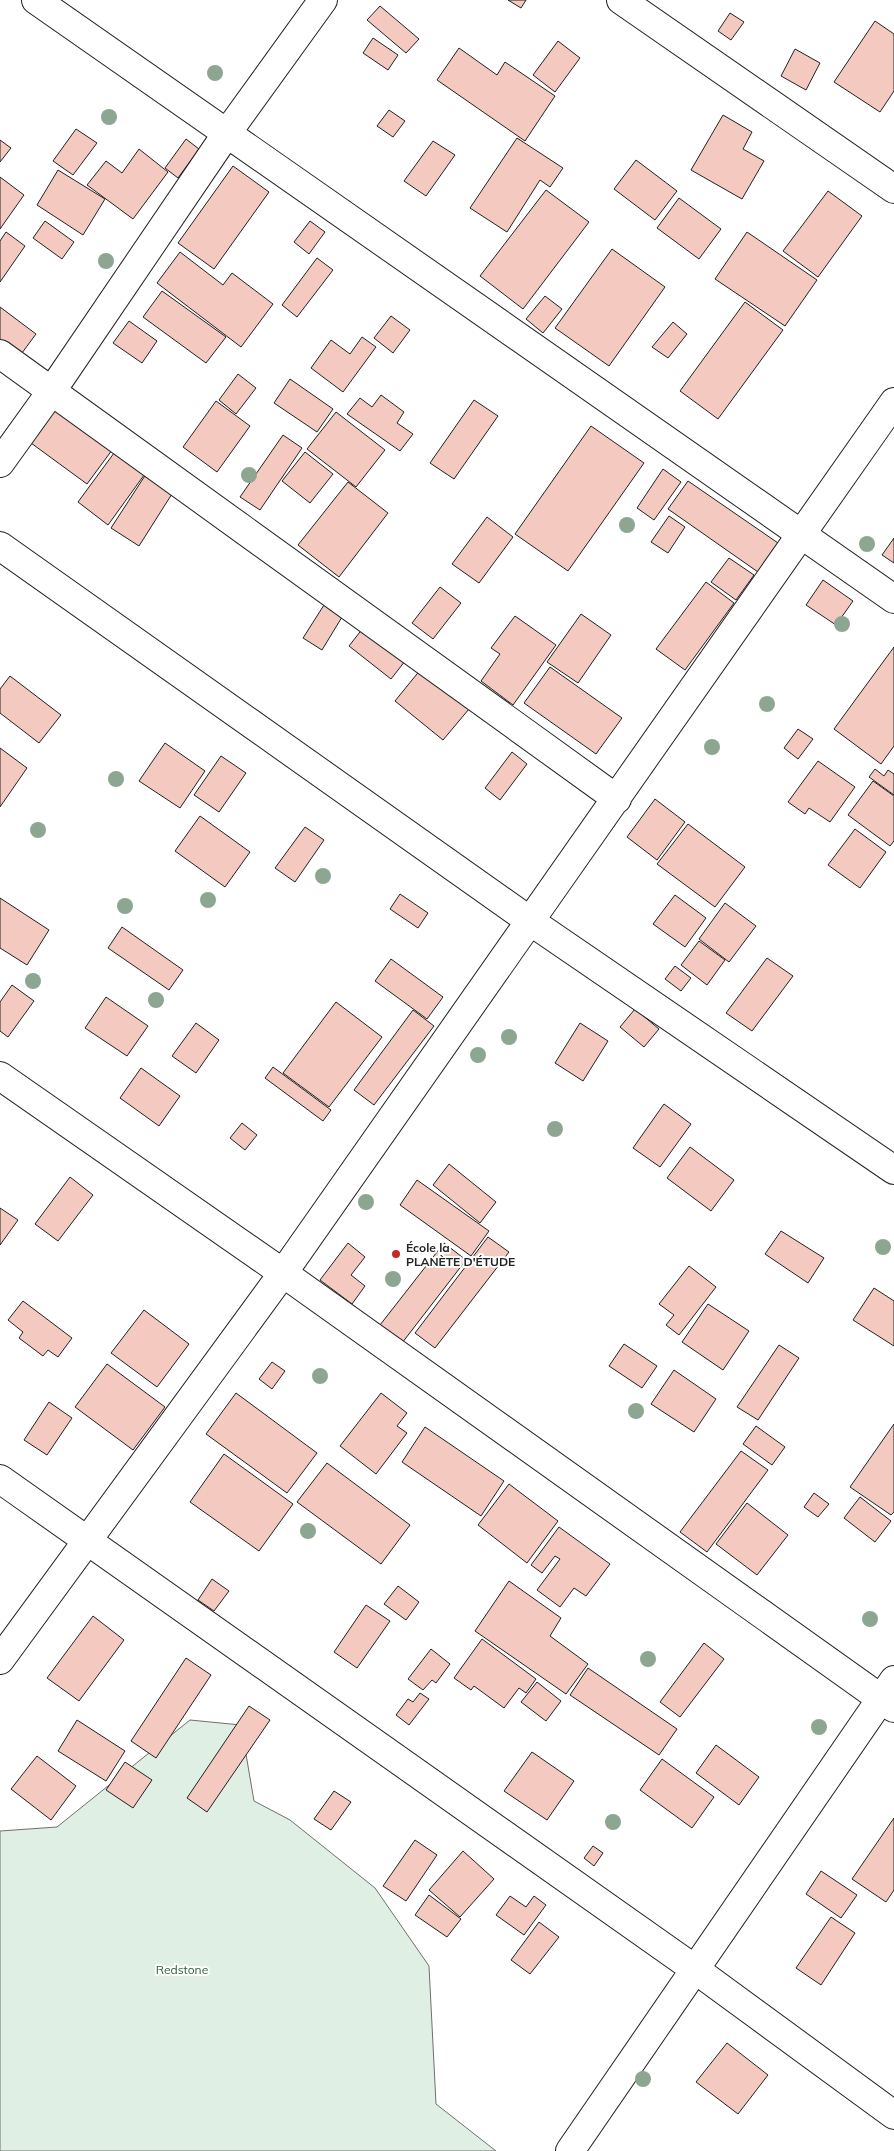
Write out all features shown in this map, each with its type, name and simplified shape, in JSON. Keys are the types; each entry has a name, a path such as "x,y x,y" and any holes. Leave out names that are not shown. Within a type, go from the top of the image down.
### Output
{"street":[{"path":"36,0 894,599"},
{"path":"0,463 51,392 227,133 323,0"},
{"path":"621,0 894,189"},
{"path":"0,354 616,799"},
{"path":"0,1660 283,1273 894,402"},
{"path":"0,546 530,921 894,1170"},
{"path":"0,1076 890,1696 570,2151"},
{"path":"0,1479 696,1970 894,2115"}],"green space":[{"name":"Redstone","path":"190,1720 241,1725 254,1801 290,1820 375,1888 429,1966 436,2104 496,2151 0,2151 0,1831 57,1827"}],"building":[{"path":"508,0 526,0 521,8"},
{"path":"380,6 419,39 406,53 367,20"},
{"path":"730,13 744,22 731,40 718,31"},
{"path":"875,21 894,34 894,91 880,112 834,82"},
{"path":"373,38 398,55 388,70 363,53"},
{"path":"558,41 580,58 555,92 533,75"},
{"path":"459,48 497,75 505,62 555,96 525,141 437,80"},
{"path":"795,49 820,63 806,90 781,76"},
{"path":"389,110 405,121 393,137 377,126"},
{"path":"723,115 752,132 743,149 764,161 742,199 691,170"},
{"path":"76,129 97,143 73,175 53,161"},
{"path":"517,138 563,168 550,187 540,180 507,232 470,208"},
{"path":"186,139 199,149 178,178 165,168"},
{"path":"0,140 11,148 0,162"},
{"path":"433,141 455,155 426,196 404,181"},
{"path":"139,149 168,172 133,219 87,185 106,161 122,173"},
{"path":"636,160 677,191 655,220 614,189"},
{"path":"233,166 269,192 214,269 178,243"},
{"path":"58,170 105,199 83,235 37,205"},
{"path":"0,177 24,195 0,229"},
{"path":"546,190 589,222 523,309 480,276"},
{"path":"828,191 862,216 818,277 783,251"},
{"path":"679,198 721,229 699,259 657,228"},
{"path":"45,221 74,242 62,259 33,238"},
{"path":"310,221 325,232 309,254 294,242"},
{"path":"6,232 25,246 0,282 0,241"},
{"path":"747,232 817,280 785,326 715,279"},
{"path":"612,249 665,287 609,366 555,328"},
{"path":"180,252 223,285 232,273 273,304 241,347 157,283"},
{"path":"317,258 333,270 297,317 282,305"},
{"path":"162,291 226,337 206,363 143,317"},
{"path":"545,296 562,309 543,333 526,319"},
{"path":"745,302 783,330 718,419 680,391"},
{"path":"0,307 36,334 19,357 0,342"},
{"path":"391,316 410,330 393,353 374,338"},
{"path":"129,321 157,341 142,363 113,343"},
{"path":"673,322 687,334 668,358 652,347"},
{"path":"362,337 376,347 343,392 311,368 331,340 350,354"},
{"path":"238,374 256,388 236,414 219,400"},
{"path":"290,379 333,409 317,432 274,403"},
{"path":"381,395 404,412 397,423 413,434 400,451 347,414 360,398 372,407"},
{"path":"474,400 498,416 454,479 430,463"},
{"path":"216,401 250,426 217,472 183,447"},
{"path":"59,405 115,446 87,484 31,443"},
{"path":"336,412 385,450 356,487 307,449"},
{"path":"591,426 644,463 568,571 515,534"},
{"path":"283,435 302,448 260,510 240,497"},
{"path":"117,449 147,471 108,525 78,502"},
{"path":"305,452 333,474 310,503 282,481"},
{"path":"150,468 177,486 139,546 111,528"},
{"path":"663,469 681,482 654,520 637,508"},
{"path":"688,481 778,543 758,572 668,509"},
{"path":"348,482 388,513 339,577 298,545"},
{"path":"669,516 685,527 668,553 651,542"},
{"path":"487,517 513,537 479,583 452,564"},
{"path":"894,538 894,563 882,555"},
{"path":"729,558 754,575 736,600 711,582"},
{"path":"823,580 853,601 836,625 806,605"},
{"path":"706,582 734,603 685,670 656,649"},
{"path":"338,583 356,594 322,650 303,638"},
{"path":"440,587 461,603 433,639 412,623"},
{"path":"374,614 416,647 391,679 349,646"},
{"path":"581,614 611,635 578,683 547,662"},
{"path":"515,616 556,645 513,705 481,681 500,654 491,648"},
{"path":"894,647 894,746 881,764 834,729"},
{"path":"550,667 622,718 596,754 524,703"},
{"path":"421,669 469,709 443,740 395,701"},
{"path":"10,676 61,715 39,743 0,713 0,689"},
{"path":"798,729 813,739 798,759 784,748"},
{"path":"165,743 205,771 180,808 139,781"},
{"path":"0,748 27,768 0,807"},
{"path":"512,752 527,764 500,800 485,788"},
{"path":"221,756 246,773 219,812 194,795"},
{"path":"818,761 855,787 830,822 809,808 805,814 788,802"},
{"path":"875,769 884,776 888,770 894,774 894,795 869,777"},
{"path":"873,781 894,796 894,841 890,846 848,815"},
{"path":"655,799 685,822 657,860 627,837"},
{"path":"200,816 250,852 225,887 175,851"},
{"path":"688,824 745,867 715,907 657,864"},
{"path":"305,827 324,840 295,882 275,868"},
{"path":"855,829 886,852 860,888 828,865"},
{"path":"400,894 428,913 418,928 390,909"},
{"path":"675,895 706,918 685,947 653,924"},
{"path":"0,898 49,930 27,965 0,948"},
{"path":"725,903 756,926 729,962 699,939"},
{"path":"122,927 183,970 169,990 108,948"},
{"path":"699,941 725,960 707,985 681,965"},
{"path":"767,958 793,976 752,1031 726,1013"},
{"path":"391,959 443,997 427,1019 375,981"},
{"path":"675,966 691,978 681,991 665,979"},
{"path":"12,985 34,1001 8,1037 0,1031 0,1002"},
{"path":"106,997 148,1026 127,1056 85,1028"},
{"path":"336,1002 382,1037 329,1107 283,1073"},
{"path":"635,1009 659,1029 644,1047 620,1027"},
{"path":"413,1010 434,1026 374,1105 354,1090"},
{"path":"196,1023 219,1040 196,1073 172,1056"},
{"path":"580,1023 608,1041 583,1081 555,1063"},
{"path":"273,1067 331,1110 323,1121 265,1078"},
{"path":"141,1068 180,1096 159,1126 120,1098"},
{"path":"664,1104 691,1124 660,1167 633,1148"},
{"path":"242,1123 257,1135 245,1150 230,1138"},
{"path":"690,1147 734,1180 711,1211 667,1178"},
{"path":"449,1164 496,1202 480,1223 433,1185"},
{"path":"70,1177 93,1195 58,1241 35,1224"},
{"path":"417,1180 489,1231 471,1256 400,1205"},
{"path":"0,1208 18,1220 0,1245"},
{"path":"781,1231 824,1258 808,1283 765,1254"},
{"path":"488,1237 509,1252 435,1348 415,1333"},
{"path":"348,1243 365,1257 351,1275 365,1286 352,1304 320,1280"},
{"path":"444,1243 466,1260 402,1343 380,1325"},
{"path":"689,1266 716,1287 679,1335 666,1325 674,1315 659,1304"},
{"path":"874,1288 894,1301 894,1346 853,1320"},
{"path":"23,1301 72,1338 58,1357 48,1350 43,1356 19,1338 23,1332 8,1320"},
{"path":"708,1304 749,1331 723,1370 682,1342"},
{"path":"144,1310 189,1344 157,1387 111,1353"},
{"path":"624,1344 657,1366 642,1388 609,1366"},
{"path":"779,1345 799,1358 758,1420 737,1407"},
{"path":"272,1362 285,1371 272,1389 259,1379"},
{"path":"107,1364 165,1407 133,1450 75,1407"},
{"path":"674,1370 716,1399 694,1432 651,1404"},
{"path":"236,1393 317,1453 287,1493 206,1434"},
{"path":"381,1393 407,1413 397,1426 407,1433 376,1474 340,1446"},
{"path":"49,1402 72,1418 47,1455 24,1440"},
{"path":"894,1424 894,1512 891,1515 850,1487"},
{"path":"756,1426 785,1447 772,1465 743,1444"},
{"path":"425,1427 504,1481 481,1516 402,1462"},
{"path":"741,1451 768,1470 707,1552 680,1532"},
{"path":"224,1454 293,1504 259,1551 190,1502"},
{"path":"327,1463 410,1525 381,1564 297,1502"},
{"path":"509,1484 558,1521 527,1563 478,1525"},
{"path":"814,1493 829,1504 818,1517 804,1507"},
{"path":"860,1497 891,1521 875,1542 844,1518"},
{"path":"747,1503 788,1535 757,1575 716,1544"},
{"path":"559,1527 610,1564 586,1596 574,1588 560,1607 537,1590 560,1559 555,1556 542,1573 531,1565"},
{"path":"212,1579 229,1591 214,1611 198,1600"},
{"path":"509,1581 561,1618 550,1636 588,1664 566,1694 475,1631"},
{"path":"398,1586 419,1602 406,1620 384,1604"},
{"path":"366,1605 390,1621 357,1668 334,1652"},
{"path":"93,1616 124,1640 79,1701 47,1678"},
{"path":"482,1639 536,1679 526,1693 519,1688 504,1708 474,1686 471,1690 454,1678"},
{"path":"704,1643 724,1659 680,1717 660,1702"},
{"path":"431,1649 450,1664 436,1683 432,1680 423,1690 408,1679"},
{"path":"186,1658 211,1675 156,1758 131,1741"},
{"path":"588,1668 677,1729 659,1755 570,1695"},
{"path":"537,1682 561,1701 546,1721 521,1702"},
{"path":"420,1693 429,1699 409,1725 396,1715 408,1699 413,1702"},
{"path":"249,1706 270,1720 207,1812 187,1798"},
{"path":"77,1720 125,1751 106,1781 58,1751"},
{"path":"716,1745 759,1777 739,1805 696,1773"},
{"path":"532,1752 574,1781 547,1820 504,1791"},
{"path":"37,1756 76,1786 51,1820 11,1789"},
{"path":"662,1759 714,1797 692,1828 640,1790"},
{"path":"125,1762 152,1780 133,1808 106,1790"},
{"path":"334,1791 351,1802 331,1830 314,1819"},
{"path":"894,1818 894,1890 886,1902 852,1879"},
{"path":"415,1840 437,1855 406,1901 383,1886"},
{"path":"593,1846 603,1853 594,1866 584,1858"},
{"path":"463,1851 494,1879 460,1917 429,1890"},
{"path":"821,1871 857,1895 841,1918 806,1894"},
{"path":"429,1895 461,1919 447,1937 415,1915"},
{"path":"510,1896 526,1907 534,1896 546,1905 524,1935 496,1915"},
{"path":"831,1917 855,1933 821,1985 796,1968"},
{"path":"539,1922 559,1937 530,1974 511,1960"},
{"path":"727,2043 768,2075 738,2114 696,2082"}],"place":[{"name":"École la PLANÈTE D'ÉTUDE","path":"396,1254"}]}
